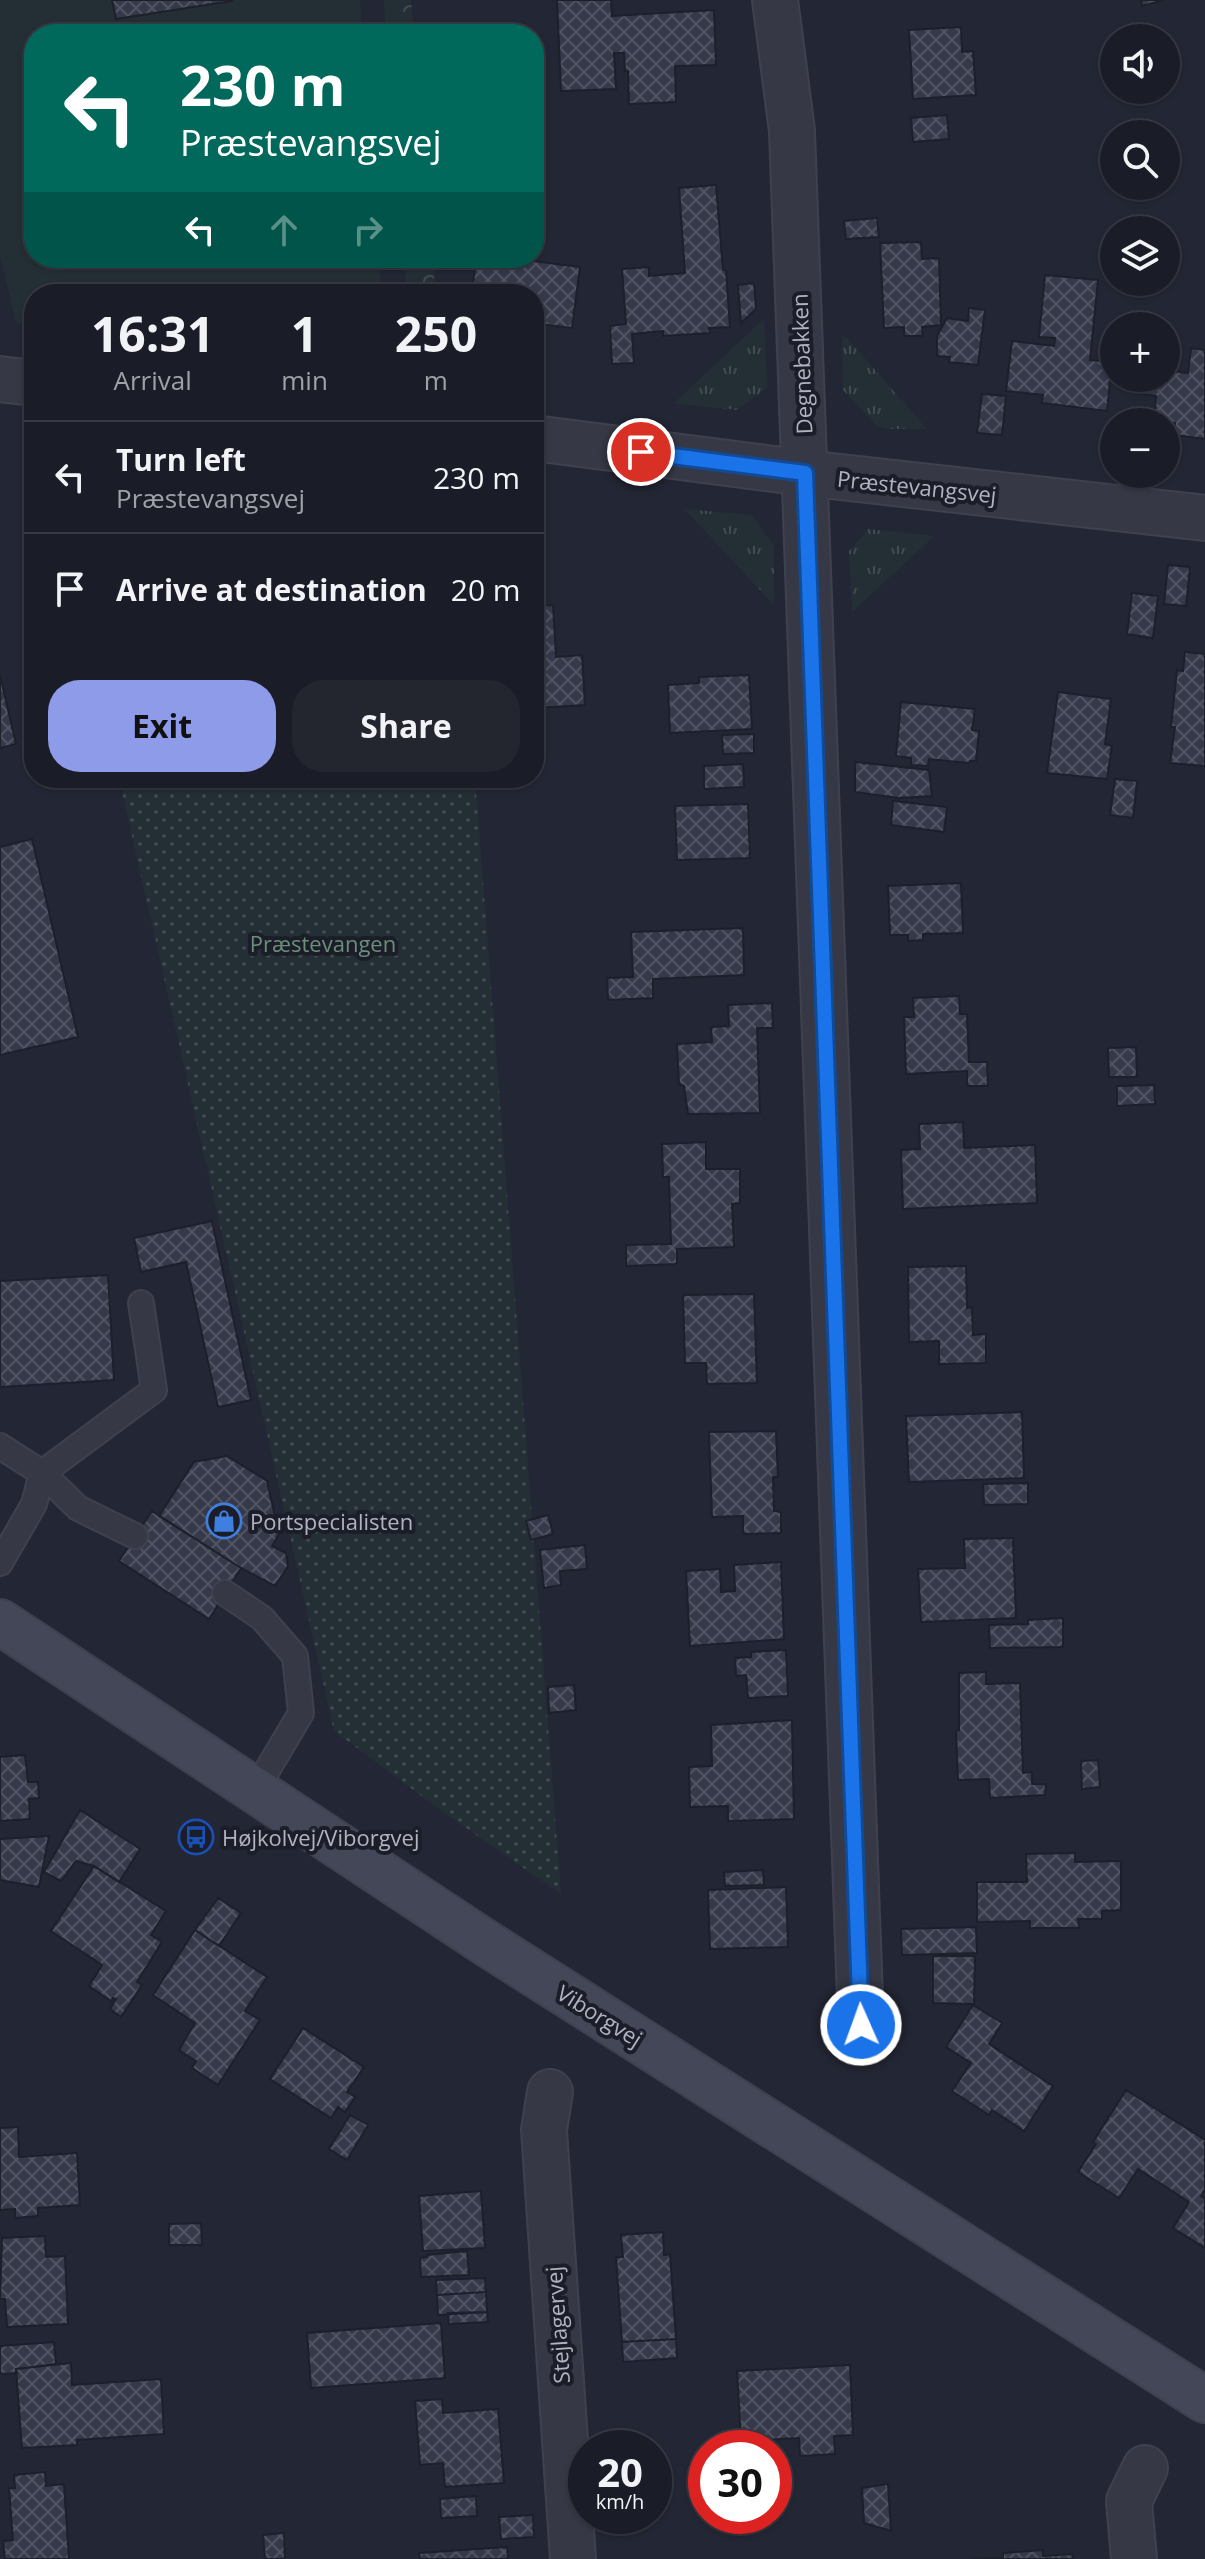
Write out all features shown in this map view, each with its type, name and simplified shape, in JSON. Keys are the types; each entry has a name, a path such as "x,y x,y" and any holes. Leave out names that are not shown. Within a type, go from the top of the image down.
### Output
{"street":[{"name":"Degnebakken","path":"775,0 792,131 861,2025"},
{"path":"0,379 24,382"},
{"name":"Præstevangsvej","path":"544,439 805,473 1205,518"},
{"name":"Viborgvej","path":"0,1622 486,1943 1205,2400"},
{"name":"Stejlagervej","path":"550,2092 544,2130 573,2559"},
{"path":"1134,2559 1129,2501 1145,2468"}],"lane":[{"path":"0,1563 34,1504 42,1473 154,1390 141,1303"},
{"path":"0,1446 42,1473 78,1508 135,1536"},
{"path":"225,1593 262,1618 295,1656 301,1713 256,1789"}],"green space":[{"path":"0,0 360,0 361,24 24,24 24,268 380,268 381,284 24,284 24,324 16,323 0,256"},
{"path":"384,0 411,0 413,24 385,24"},
{"path":"405,268 434,268 434,284 406,284"},
{"path":"764,319 767,388 737,410 674,403"},
{"path":"842,336 927,429 886,429 875,424 843,390"},
{"path":"684,509 752,515 774,545 774,605"},
{"path":"868,529 934,536 852,612 849,551"},
{"name":"Præstevangen","path":"121,788 476,788 561,1894 334,1731"}],"building":[{"path":"112,0 232,0 232,1 116,19"},
{"path":"557,0 611,0 612,16 714,10 716,65 675,66 676,102 629,104 624,53 614,53 616,89 561,91"},
{"path":"1141,0 1164,0 1142,6"},
{"path":"961,27 962,52 973,51 976,95 913,99 909,30"},
{"path":"947,115 949,139 913,142 911,118"},
{"path":"716,185 730,327 709,328 710,333 663,336 663,331 632,334 634,363 612,364 610,326 626,324 622,269 649,267 649,276 685,273 679,188"},
{"path":"877,218 879,237 846,239 844,221"},
{"path":"921,242 922,259 939,258 941,325 922,327 923,336 904,336 904,327 884,328 880,243"},
{"path":"544,262 580,267 572,328 544,324 544,284 473,284 475,268 544,268"},
{"path":"1045,275 1098,280 1090,360 1100,361 1100,392 1109,392 1107,408 1100,410 1042,403 1043,395 1006,391 1012,341 1054,346 1055,338 1039,337"},
{"path":"754,283 756,309 741,323 738,285"},
{"path":"969,308 985,310 978,365 949,362 950,357 937,356 937,336 947,318 968,321"},
{"path":"1191,348 1205,350 1205,439 1180,436 1180,408 1155,408 1156,396 1136,393 1180,392 1180,372 1188,373"},
{"path":"982,394 1006,396 1002,435 977,433"},
{"path":"1168,565 1190,567 1186,606 1164,604"},
{"path":"1132,593 1158,596 1153,638 1127,634"},
{"path":"544,605 553,605 556,657 582,655 585,705 544,707"},
{"path":"1185,652 1205,654 1205,766 1170,763 1177,670 1183,671"},
{"path":"0,675 16,744 0,748"},
{"path":"749,675 752,729 670,733 668,685 699,683 699,677"},
{"path":"1058,692 1111,699 1105,744 1112,746 1107,779 1047,773"},
{"path":"901,702 975,709 972,730 979,731 976,761 929,759 928,766 911,765 911,758 896,756"},
{"path":"754,734 754,753 723,754 722,735"},
{"path":"855,762 929,770 932,796 899,798 855,792"},
{"path":"743,764 744,787 704,789 704,766"},
{"path":"1115,779 1137,781 1133,818 1110,815"},
{"path":"893,801 947,807 944,832 891,825"},
{"path":"748,804 750,858 677,860 675,806"},
{"path":"32,839 78,1037 0,1055 0,847"},
{"path":"961,883 963,933 923,934 923,940 908,941 908,935 890,935 888,886"},
{"path":"743,928 744,975 653,979 653,998 608,1000 607,978 633,977 631,932"},
{"path":"959,996 960,1014 967,1014 969,1062 987,1062 988,1086 967,1086 967,1071 906,1074 904,1017 914,1017 913,998"},
{"path":"772,1003 773,1028 757,1028 760,1113 688,1114 684,1086 679,1084 677,1044 712,1042 711,1027 729,1026 728,1005"},
{"path":"1136,1047 1137,1077 1109,1077 1108,1048"},
{"path":"1154,1085 1155,1104 1117,1106 1117,1086"},
{"path":"963,1122 964,1148 1035,1145 1037,1203 903,1209 901,1150 920,1149 919,1124"},
{"path":"706,1142 706,1169 740,1169 740,1203 732,1204 734,1247 677,1249 677,1264 626,1266 626,1245 671,1244 669,1177 663,1177 662,1144"},
{"path":"212,1221 251,1400 218,1407 186,1262 141,1272 134,1238"},
{"path":"966,1266 967,1308 972,1307 973,1335 986,1334 986,1363 939,1364 939,1341 909,1342 908,1267"},
{"path":"108,1275 114,1380 0,1387 0,1281"},
{"path":"754,1294 757,1383 707,1384 706,1363 685,1363 683,1295"},
{"path":"1022,1412 1024,1478 909,1482 906,1416"},
{"path":"776,1431 778,1477 773,1477 774,1511 781,1512 781,1533 743,1534 743,1516 712,1517 709,1432"},
{"path":"227,1456 267,1481 279,1534 272,1546 286,1553 288,1566 275,1586 159,1516 194,1462"},
{"path":"1028,1483 1028,1504 984,1505 983,1484"},
{"path":"152,1511 241,1568 209,1619 119,1561"},
{"path":"548,1515 553,1534 531,1540 526,1521"},
{"path":"1013,1538 1016,1618 921,1622 918,1569 965,1568 964,1539"},
{"path":"585,1545 587,1569 560,1571 561,1585 544,1588 540,1550"},
{"path":"781,1562 784,1639 690,1646 686,1571 720,1569 721,1592 735,1591 734,1565"},
{"path":"1063,1618 1063,1647 990,1648 989,1625 1028,1624 1028,1620"},
{"path":"786,1650 788,1696 748,1698 746,1675 736,1676 735,1658 751,1657 751,1652"},
{"path":"986,1672 986,1684 1020,1683 1023,1773 1032,1772 1032,1784 1046,1784 1045,1795 990,1798 989,1779 958,1780 956,1731 959,1730 959,1673"},
{"path":"574,1685 576,1710 549,1713 548,1687"},
{"path":"792,1720 794,1819 728,1821 728,1806 690,1807 689,1767 712,1766 711,1725"},
{"path":"25,1755 28,1782 38,1782 39,1798 29,1799 30,1819 0,1821 0,1757"},
{"path":"1098,1760 1100,1787 1082,1789 1081,1761"},
{"path":"80,1810 140,1849 119,1882 94,1866 76,1861 61,1881 44,1872"},
{"path":"49,1836 39,1887 0,1880 0,1839"},
{"path":"1075,1853 1075,1862 1121,1861 1121,1910 1102,1911 1102,1919 1078,1919 1079,1928 1030,1928 1030,1921 977,1922 977,1882 1027,1882 1026,1854"},
{"path":"94,1866 166,1911 151,1935 162,1942 137,1982 142,1985 121,2017 110,2009 116,1999 111,2001 89,1986 102,1965 51,1931"},
{"path":"763,1870 764,1885 725,1886 724,1872"},
{"path":"786,1887 788,1947 710,1949 708,1890"},
{"path":"218,1898 241,1913 219,1946 195,1930"},
{"path":"976,1927 977,1953 902,1955 901,1929"},
{"path":"195,1930 267,1977 245,2011 260,2020 218,2085 192,2068 196,2061 179,2050 195,2023 153,1995"},
{"path":"933,1956 975,1956 974,2004 933,2003"},
{"path":"973,2005 1002,2023 989,2044 1053,2086 1024,2131 992,2110 989,2115 952,2091 971,2063 946,2047"},
{"path":"303,2028 364,2067 347,2092 355,2097 345,2112 338,2107 331,2118 270,2079"},
{"path":"1126,2090 1205,2140 1205,2189 1201,2196 1205,2198 1205,2248 1173,2228 1189,2202 1138,2169 1119,2198 1078,2172"},
{"path":"350,2115 368,2125 347,2160 329,2149"},
{"path":"18,2127 19,2157 77,2153 80,2205 38,2208 38,2216 15,2218 15,2209 0,2210 0,2128"},
{"path":"481,2191 485,2248 423,2251 419,2196"},
{"path":"201,2223 202,2245 169,2245 169,2224"},
{"path":"663,2232 664,2255 670,2254 676,2339 622,2342 616,2257 623,2257 621,2235"},
{"path":"45,2236 46,2257 65,2256 68,2324 7,2327 5,2299 0,2299 2,2238"},
{"path":"467,2251 469,2275 421,2277 420,2258"},
{"path":"485,2278 486,2292 437,2295 436,2280"},
{"path":"486,2292 487,2312 438,2315 437,2295"},
{"path":"487,2312 488,2322 449,2324 448,2313"},
{"path":"441,2323 445,2378 311,2388 307,2333"},
{"path":"676,2339 677,2358 623,2362 622,2342"},
{"path":"54,2342 56,2364 0,2374 0,2346"},
{"path":"71,2363 72,2385 161,2379 164,2434 77,2440 77,2445 22,2448 16,2369"},
{"path":"850,2365 853,2435 834,2436 835,2454 800,2456 799,2438 792,2438 792,2430 740,2430 737,2371"},
{"path":"442,2399 443,2413 498,2409 504,2483 445,2487 443,2463 420,2465 415,2401"},
{"path":"45,2472 46,2486 64,2484 69,2559 5,2559 3,2541 13,2540 9,2488 15,2488 14,2475"},
{"path":"888,2484 891,2531 864,2523 862,2488"},
{"path":"476,2496 477,2516 441,2518 440,2499"},
{"path":"533,2515 534,2537 501,2539 499,2517"},
{"path":"284,2533 285,2559 265,2559 263,2535"},
{"path":"507,2547 508,2559 420,2559 419,2553"},
{"path":"1043,2550 1043,2556 1073,2554 1073,2559 972,2559 1003,2558 1003,2553"}],"place":[{"name":"Portspecialisten","path":"224,1521"},
{"name":"Højkolvej/Viborgvej","path":"196,1837"}],"route":[{"path":"641,452 805,473 861,2025"}]}
